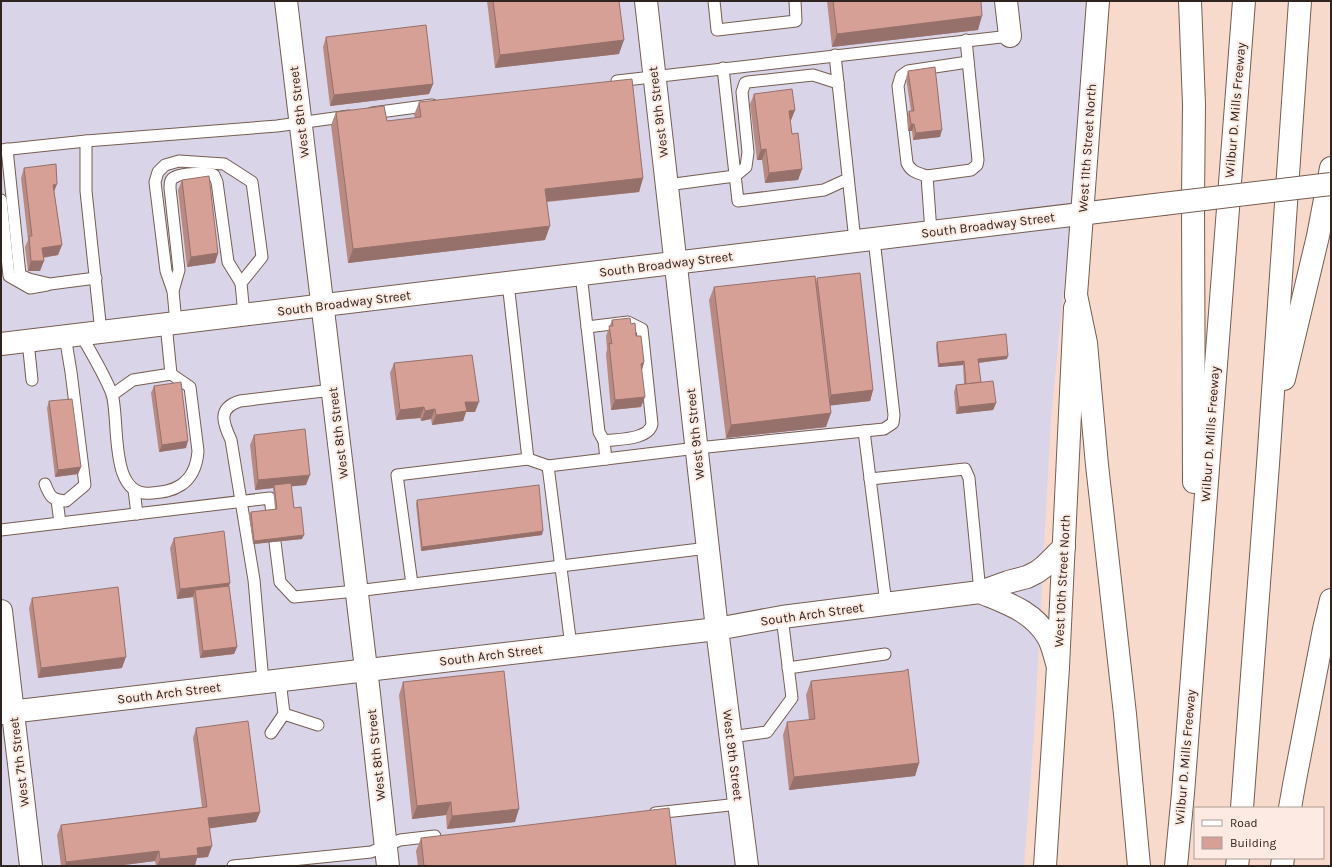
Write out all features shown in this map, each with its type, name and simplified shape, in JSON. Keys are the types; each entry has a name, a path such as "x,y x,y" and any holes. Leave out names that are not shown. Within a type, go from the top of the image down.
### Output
{"main road":[{"name":"West 8th Street","path":"286,1 387,856"},
{"name":"West 9th Street","path":"646,1 717,629 747,866"},
{"path":"1006,1 1010,36"},
{"name":"West 11th Street North","path":"1076,295 1098,1"},
{"path":"1190,1 1194,104 1194,648"},
{"name":"Wilbur D. Mills Freeway","path":"1176,866 1244,1"},
{"path":"1242,807 1300,1"},
{"path":"1269,441 1318,236 1331,168"},
{"name":"South Broadway Street","path":"1,344 1331,184"},
{"path":"1076,295 1086,343 1097,465 1125,714 1139,866"},
{"name":"West 10th Street North","path":"1045,866 1058,667 1076,295"},
{"name":"South Arch Street","path":"7,712 717,629 782,617 980,592 1037,572 1064,547"},
{"name":"South Arch Street","path":"980,592 1016,606 1031,617 1049,639 1058,667"},
{"path":"1290,807 1324,629 1331,600"},
{"name":"West 7th Street","path":"1,611 7,712 31,866"}],"lane":[{"path":"714,1 717,30 796,21 795,1"},
{"path":"605,82 1010,36"},
{"path":"966,40 978,160 977,164 971,170 927,176 914,172 909,168 907,163 898,86 901,76 908,71 968,62"},
{"path":"412,584 396,475 528,460 548,466 697,448 884,429 893,423 894,415 865,240 848,179 834,55"},
{"path":"723,68 738,201 824,190 848,179"},
{"path":"667,185 735,176 746,167 748,152 742,92 745,83 813,75 838,83"},
{"path":"50,284 29,279 20,275 4,150 86,141 277,126 442,104"},
{"path":"45,484 49,495 57,500 66,501 85,485 71,372 96,278 86,191 86,141"},
{"path":"173,291 166,271 155,182 158,172 165,164 179,161 224,164 252,182 262,257 241,283"},
{"path":"171,374 171,324 173,291 179,270 170,188 170,181 175,177 201,173 209,173 214,175 217,182 228,262 241,283 244,315"},
{"path":"927,176 931,232"},
{"path":"1,200 9,276 30,288 96,278"},
{"path":"581,274 599,432 604,441 606,459"},
{"path":"508,283 528,460"},
{"path":"587,327 628,322 642,329 652,424 651,429 643,435 604,441"},
{"path":"82,334 112,395 119,456 123,474 129,485 134,490 148,494 166,492 187,482 198,460 190,387 171,374 133,380 112,395"},
{"path":"28,341 32,380"},
{"path":"284,714 271,681 231,440 225,427 223,415 228,407 240,401 332,390"},
{"path":"864,431 886,604"},
{"path":"548,466 571,646"},
{"path":"870,479 965,469 969,478 980,592"},
{"path":"134,490 136,514"},
{"path":"1,530 270,498 272,513"},
{"path":"57,500 60,524"},
{"path":"275,542 280,582 294,597 356,591 708,548"},
{"path":"730,737 767,732 792,698 782,617"},
{"path":"788,668 885,654"},
{"path":"284,714 318,725"},
{"path":"271,733 284,714"},
{"path":"645,814 739,804"},
{"path":"233,866 371,852 387,856 400,840 447,835"}],"shaded area":[{"path":"1,1 1093,1 1051,417 1034,735 1024,866 1,866"}],"building":[{"path":"493,1 619,1 624,40 500,55"},
{"path":"833,1 981,1 982,16 837,34"},
{"path":"426,25 433,84 334,95 326,37"},
{"path":"935,67 942,130 916,133 914,124 911,124 909,111 914,111 908,71"},
{"path":"632,79 643,178 545,189 550,226 353,249 336,112 384,106 387,121 421,117 419,102"},
{"path":"792,89 795,110 789,111 792,134 798,133 802,169 769,173 766,149 761,150 754,94"},
{"path":"56,164 57,184 53,185 62,245 42,248 44,261 31,261 29,236 32,236 24,168"},
{"path":"209,176 218,253 191,257 182,180"},
{"path":"860,273 873,390 831,395 817,278"},
{"path":"815,276 831,413 731,425 714,287"},
{"path":"630,318 631,324 635,323 636,336 641,336 644,362 641,364 645,397 615,400 609,343 612,344 609,326 613,326 612,320"},
{"path":"1006,334 1008,356 978,359 981,382 966,384 964,361 939,364 937,342"},
{"path":"472,355 479,402 465,402 467,411 436,415 435,409 425,411 424,407 400,410 394,363"},
{"path":"993,381 996,403 959,407 956,385"},
{"path":"181,382 188,441 162,445 154,386"},
{"path":"72,399 81,467 58,470 49,401"},
{"path":"305,429 310,475 258,480 254,435"},
{"path":"291,483 294,508 301,507 304,535 254,541 251,512 277,509 274,485"},
{"path":"539,485 543,531 422,547 417,500"},
{"path":"224,531 230,583 180,589 174,538"},
{"path":"229,586 237,647 203,651 195,590"},
{"path":"118,587 126,657 41,668 32,598"},
{"path":"908,669 919,763 794,777 787,722 815,719 811,681 904,671"},
{"path":"504,671 519,809 452,816 451,802 417,806 403,682"},
{"path":"248,721 260,812 208,818 212,846 197,848 198,855 160,859 159,851 66,862 61,825 207,807 196,728"},
{"path":"669,808 676,866 424,866 421,838"}]}
